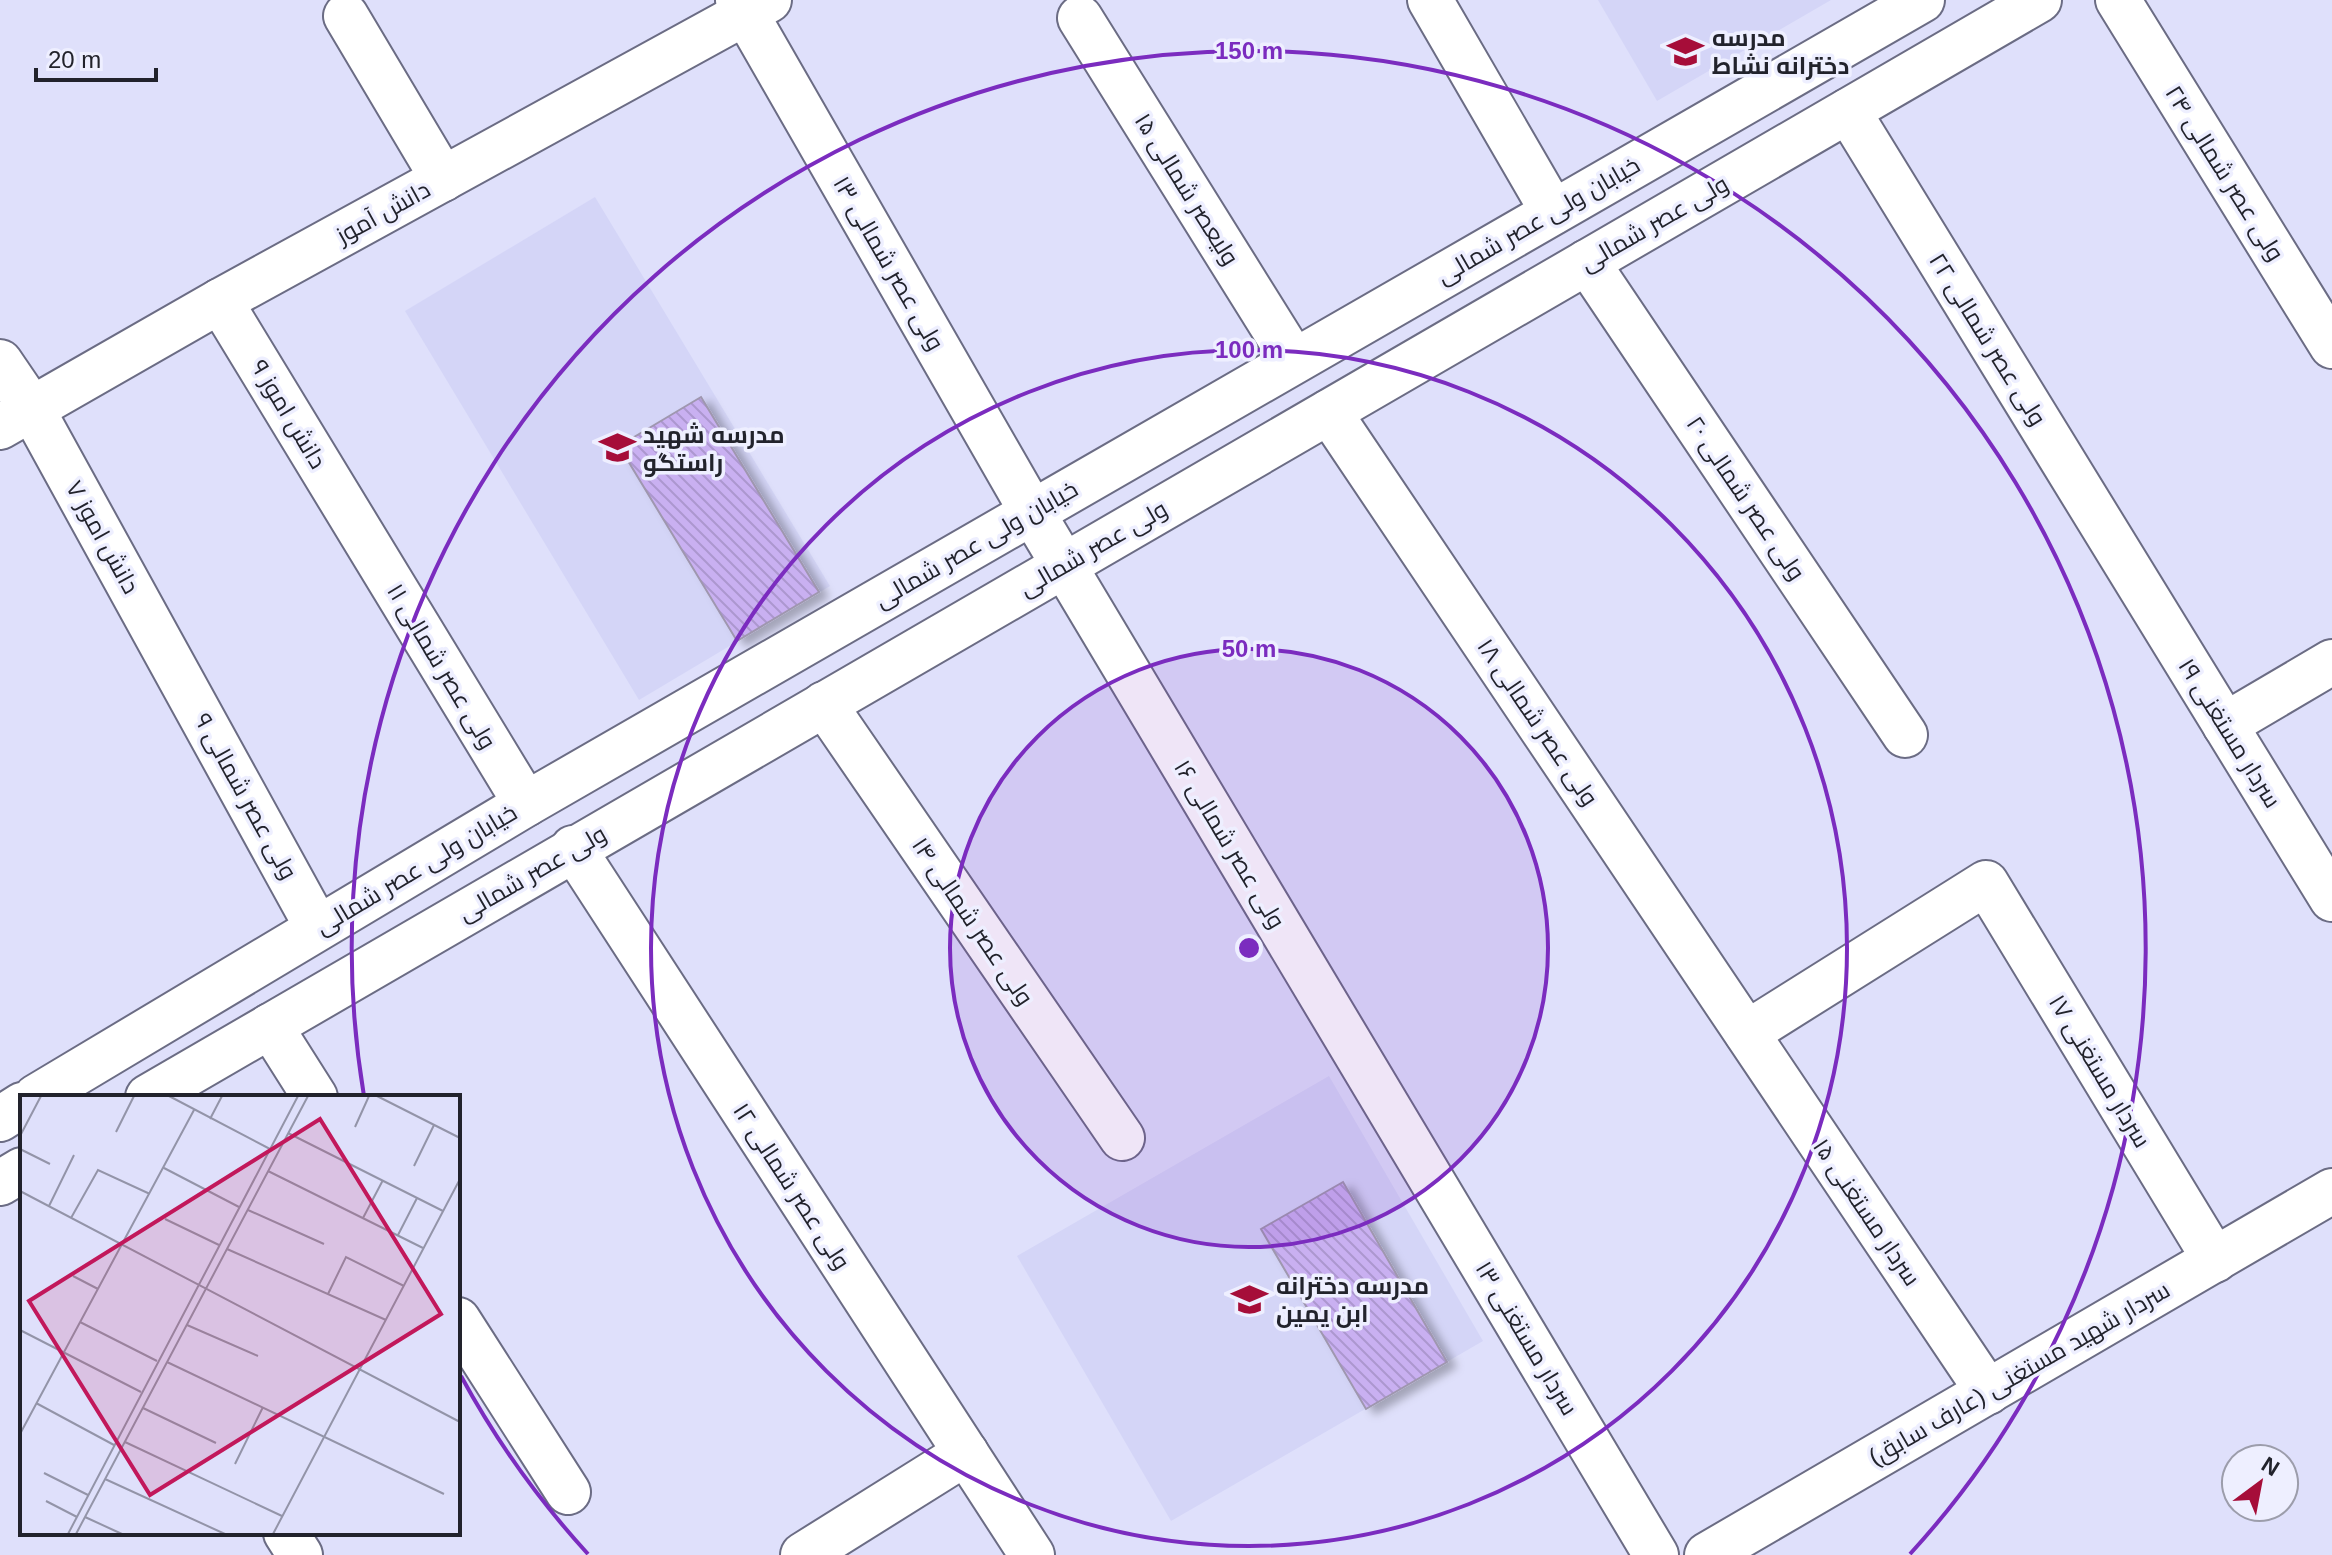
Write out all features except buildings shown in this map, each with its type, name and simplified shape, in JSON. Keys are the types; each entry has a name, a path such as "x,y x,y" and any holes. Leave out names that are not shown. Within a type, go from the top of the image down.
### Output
{"street":[{"path":"1430,0 1553,212"},
{"name":"خیابان ولی عصر شمالی","path":"39,1095 526,804 1922,0"},
{"name":"ولی عصر شمالی","path":"151,1095 2039,0"},
{"name":"ولی عصر شمالی ۲۴","path":"2118,0 2332,346"},
{"name":"دانش آموز","path":"16,418 751,4"},
{"name":"ولی عصر شمالی ۱۳","path":"751,4 1064,566"},
{"path":"346,16 443,179"},
{"name":"ولیعصر شمالی ۱۵","path":"1080,18 1294,361"},
{"name":"ولی عصر شمالی ۲۲","path":"1848,111 2128,566"},
{"name":"ولی عصر شمالی ۲۰","path":"1587,262 1905,735"},
{"name":"دانش اموز ۹","path":"220,301 358,528"},
{"name":"دانش اموز ۷","path":"0,362 16,418 175,666"},
{"name":"ولی عصر شمالی ۱۸","path":"1329,412 1747,1033"},
{"name":"ولی عصر شمالی ۱۱","path":"358,528 526,804"},
{"name":"ولی عصر شمالی ۱۶","path":"1064,566 1397,1122"},
{"name":"سردار مستغنی ۱۹","path":"2128,566 2332,899"},
{"path":"2225,725 2332,662"},
{"name":"ولی عصر شمالی ۹","path":"175,666 317,927"},
{"name":"ولی عصر شمالی ۱۴","path":"824,704 1122,1138"},
{"name":"ولی عصر شمالی ۱۲","path":"573,848 1022,1539"},
{"name":"سردار مستغنی ۱۷","path":"1747,1033 1986,883 2215,1260"},
{"path":"270,1026 314,1095"},
{"name":"سردار مستغنی ۱۵","path":"1747,1033 1988,1392"},
{"path":"0,1119 20,1106"},
{"name":"سردار مستغنی ۱۳","path":"1397,1122 1656,1555"},
{"path":"0,1183 20,1171"},
{"name":"سردار شهید مستغنی (عارف سابق)","path":"1707,1555 2332,1191"},
{"path":"460,1323 568,1492"},
{"path":"803,1555 966,1453"},
{"path":"287,1535 300,1555"}],"shaded area":[{"name":"مدرسه دخترانه نشاط","path":"1598,0 1831,0 1657,101"},
{"name":"مدرسه شهید راستگو","path":"595,197 830,586 639,700 405,311"},
{"name":"مدرسه دخترانه ابن یمین","path":"1329,1076 1483,1341 1171,1521 1017,1256"}],"place":[{"name":"مدرسه دخترانه نشاط","path":"1686,51"},
{"name":"مدرسه شهید راستگو","path":"617,448"},
{"name":"مدرسه دخترانه ابن یمین","path":"1250,1299"}]}
